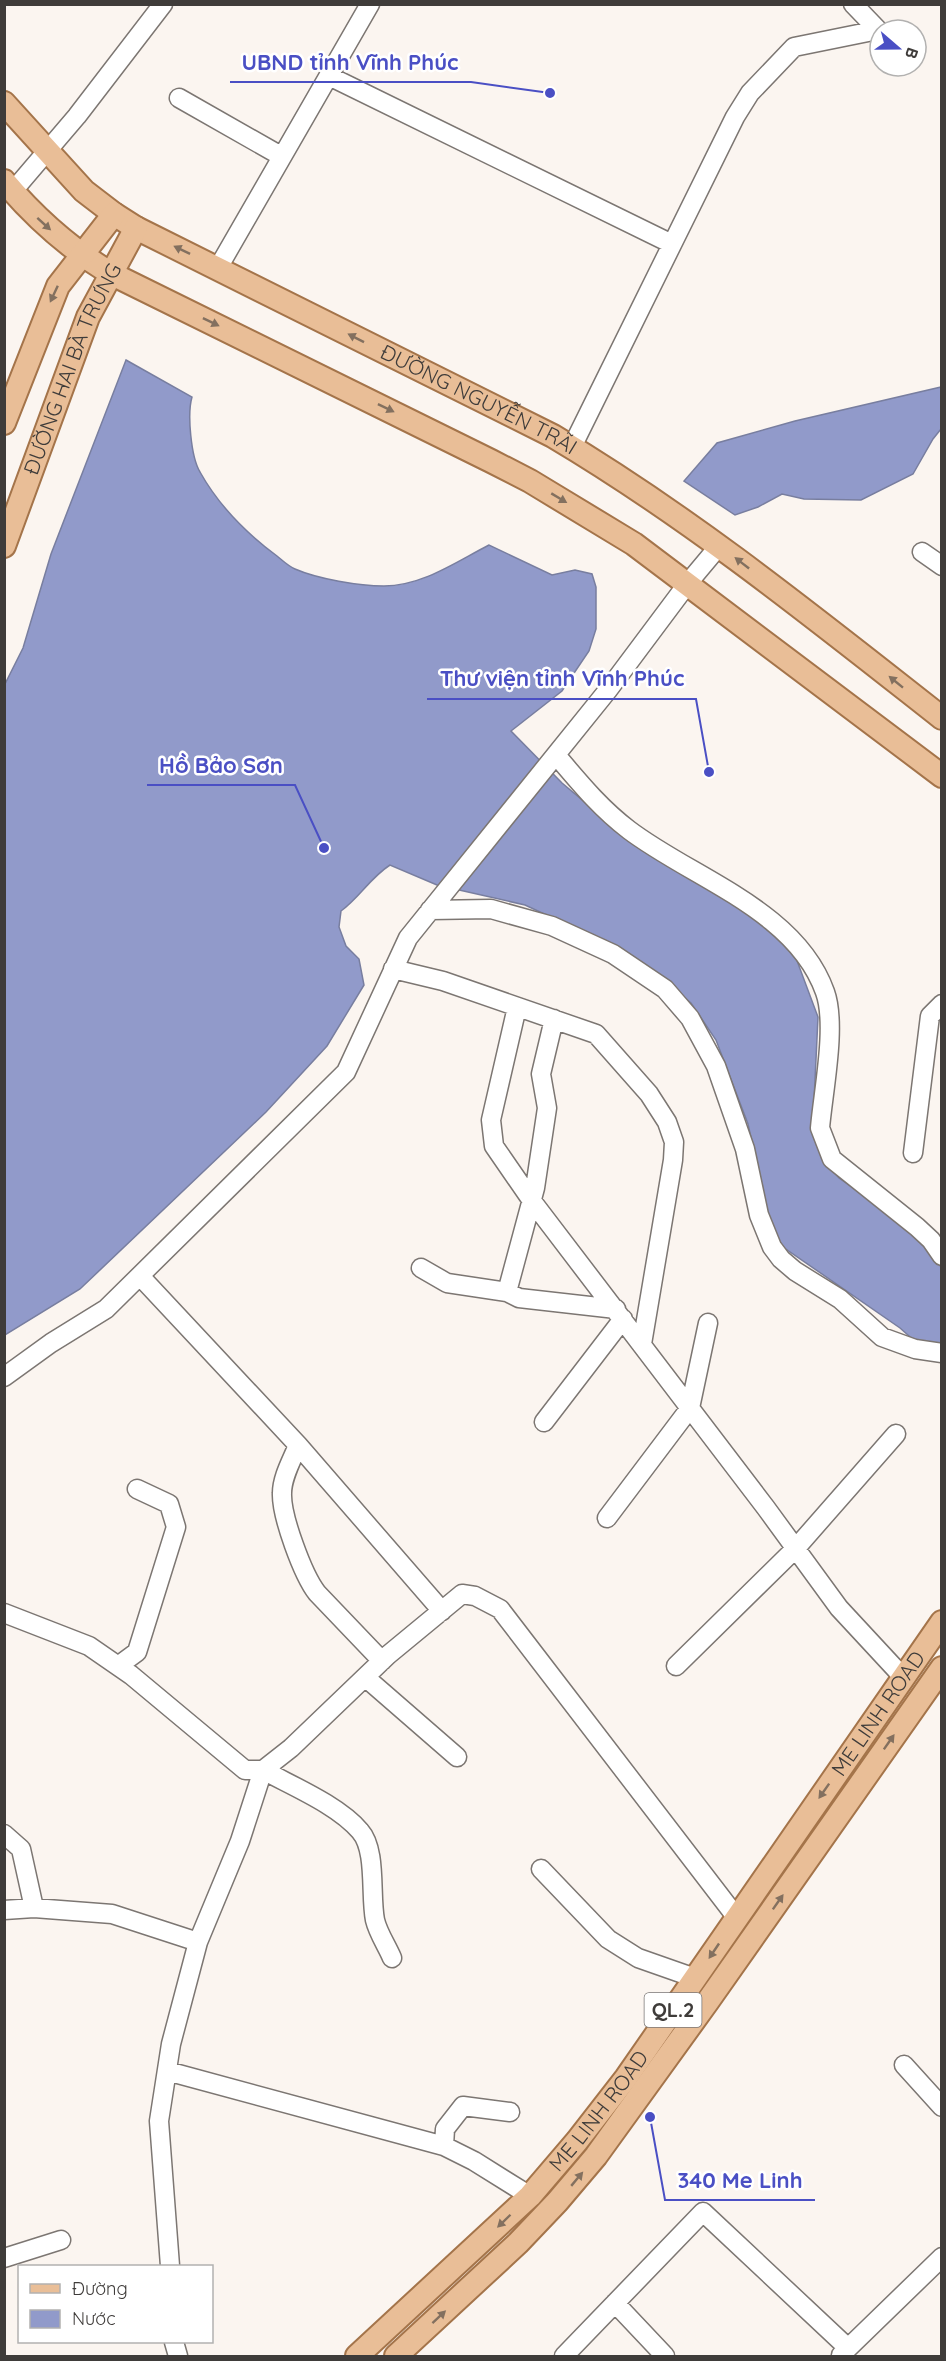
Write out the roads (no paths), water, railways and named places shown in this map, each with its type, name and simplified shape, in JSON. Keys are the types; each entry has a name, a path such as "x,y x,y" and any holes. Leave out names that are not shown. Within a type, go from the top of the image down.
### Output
{"main road":[{"name":"ĐƯỜNG NGUYỄN TRÃI","path":"4,103 84,191 114,214 136,228 572,447 630,483 719,546 942,718"},
{"path":"9,186 37,218 80,255 110,273 530,481 634,544 942,776"},
{"name":"ĐƯỜNG HAI BÀ TRƯNG","path":"4,423 52,296 63,277 114,214"},
{"name":"ĐƯỜNG HAI BÀ TRƯNG","path":"4,546 84,328 110,273 136,228"},
{"name":"ME LINH ROAD","path":"357,2356 530,2196 578,2140 626,2078 942,1622"},
{"name":"ME LINH ROAD","path":"396,2356 518,2242 557,2202 596,2156 682,2038 942,1668"}],"street":[{"path":"9,186 48,151 163,4"},
{"path":"218,268 370,4"},
{"path":"572,447 735,117 750,93 794,46 878,30 852,4"},
{"path":"329,76 672,244"},
{"path":"179,98 281,156"},
{"path":"4,1377 51,1343 106,1309 346,1072 408,938 608,690 688,583 719,546"},
{"path":"922,552 942,567"},
{"path":"554,758 595,801 630,831 772,920 792,939 812,967 825,992 829,1011 820,1128 823,1142 832,1160 917,1227 931,1240 942,1256"},
{"path":"434,906 491,909 552,926 613,954 665,989 690,1018 716,1066 745,1149 764,1231 776,1253 795,1271 840,1299 882,1337 915,1349 942,1353"},
{"path":"393,969 443,981 596,1034 649,1094 668,1122 673,1137 673,1160 642,1344"},
{"path":"913,1154 933,1062 930,1016 942,1004"},
{"path":"517,1007 491,1120 494,1146 532,1201 620,1314 839,1608 903,1677"},
{"path":"507,1292 532,1201 547,1108 541,1074 554,1019"},
{"path":"421,1268 447,1283 507,1292 519,1298 620,1314"},
{"path":"140,1276 298,1445 442,1611"},
{"path":"544,1422 620,1314"},
{"path":"607,1518 690,1408 708,1323"},
{"path":"676,1666 796,1548 896,1434"},
{"path":"298,1445 284,1479 282,1494 285,1512 304,1570 317,1593 382,1661"},
{"path":"118,1666 137,1652 176,1527 169,1504 137,1489"},
{"path":"170,2265 159,2121 171,2043 198,1942 240,1841 263,1770 291,1748 382,1661 462,1594 476,1596 500,1609 737,1918"},
{"path":"4,1613 89,1646 118,1666 245,1770 263,1770 334,1810 360,1831 368,1846 376,1923 392,1958"},
{"path":"365,1677 458,1757"},
{"path":"4,1834 21,1849 34,1908"},
{"path":"541,1869 608,1939 638,1958 695,1978"},
{"path":"4,1910 34,1908 112,1914 198,1942"},
{"path":"904,2065 942,2107"},
{"path":"167,2071 444,2146 530,2196"},
{"path":"444,2146 445,2129 463,2106 510,2112"},
{"path":"564,2356 703,2212 844,2352 942,2257"},
{"path":"4,2258 61,2240"},
{"path":"615,2302 664,2356"}],"water":[{"path":"126,360 192,397 190,414 194,456 207,484 244,528 295,569 327,579 351,583 374,586 398,585 425,578 489,545 552,575 575,570 592,574 596,587 596,629 589,651 562,691 511,731 562,783 619,831 750,914 776,933 796,958 818,1017 813,1122 821,1157 839,1178 902,1222 926,1244 941,1267 941,1348 917,1343 900,1328 780,1245 764,1208 748,1124 716,1040 691,1003 658,975 609,944 525,905 437,885 390,865 341,911 339,927 346,946 359,959 364,985 327,1046 266,1112 80,1289 5,1335 4,686 23,648 51,554"},
{"path":"941,387 941,429 913,474 861,500 804,499 782,494 758,507 735,515 684,481 717,443 795,421"}],"place":[{"name":"UBND tỉnh Vĩnh Phúc","path":"550,93"},
{"name":"Thư viện tỉnh Vĩnh Phúc","path":"709,772"},
{"name":"Hồ Bảo Sơn","path":"324,848"},
{"name":"340 Me Linh","path":"650,2117"}]}
